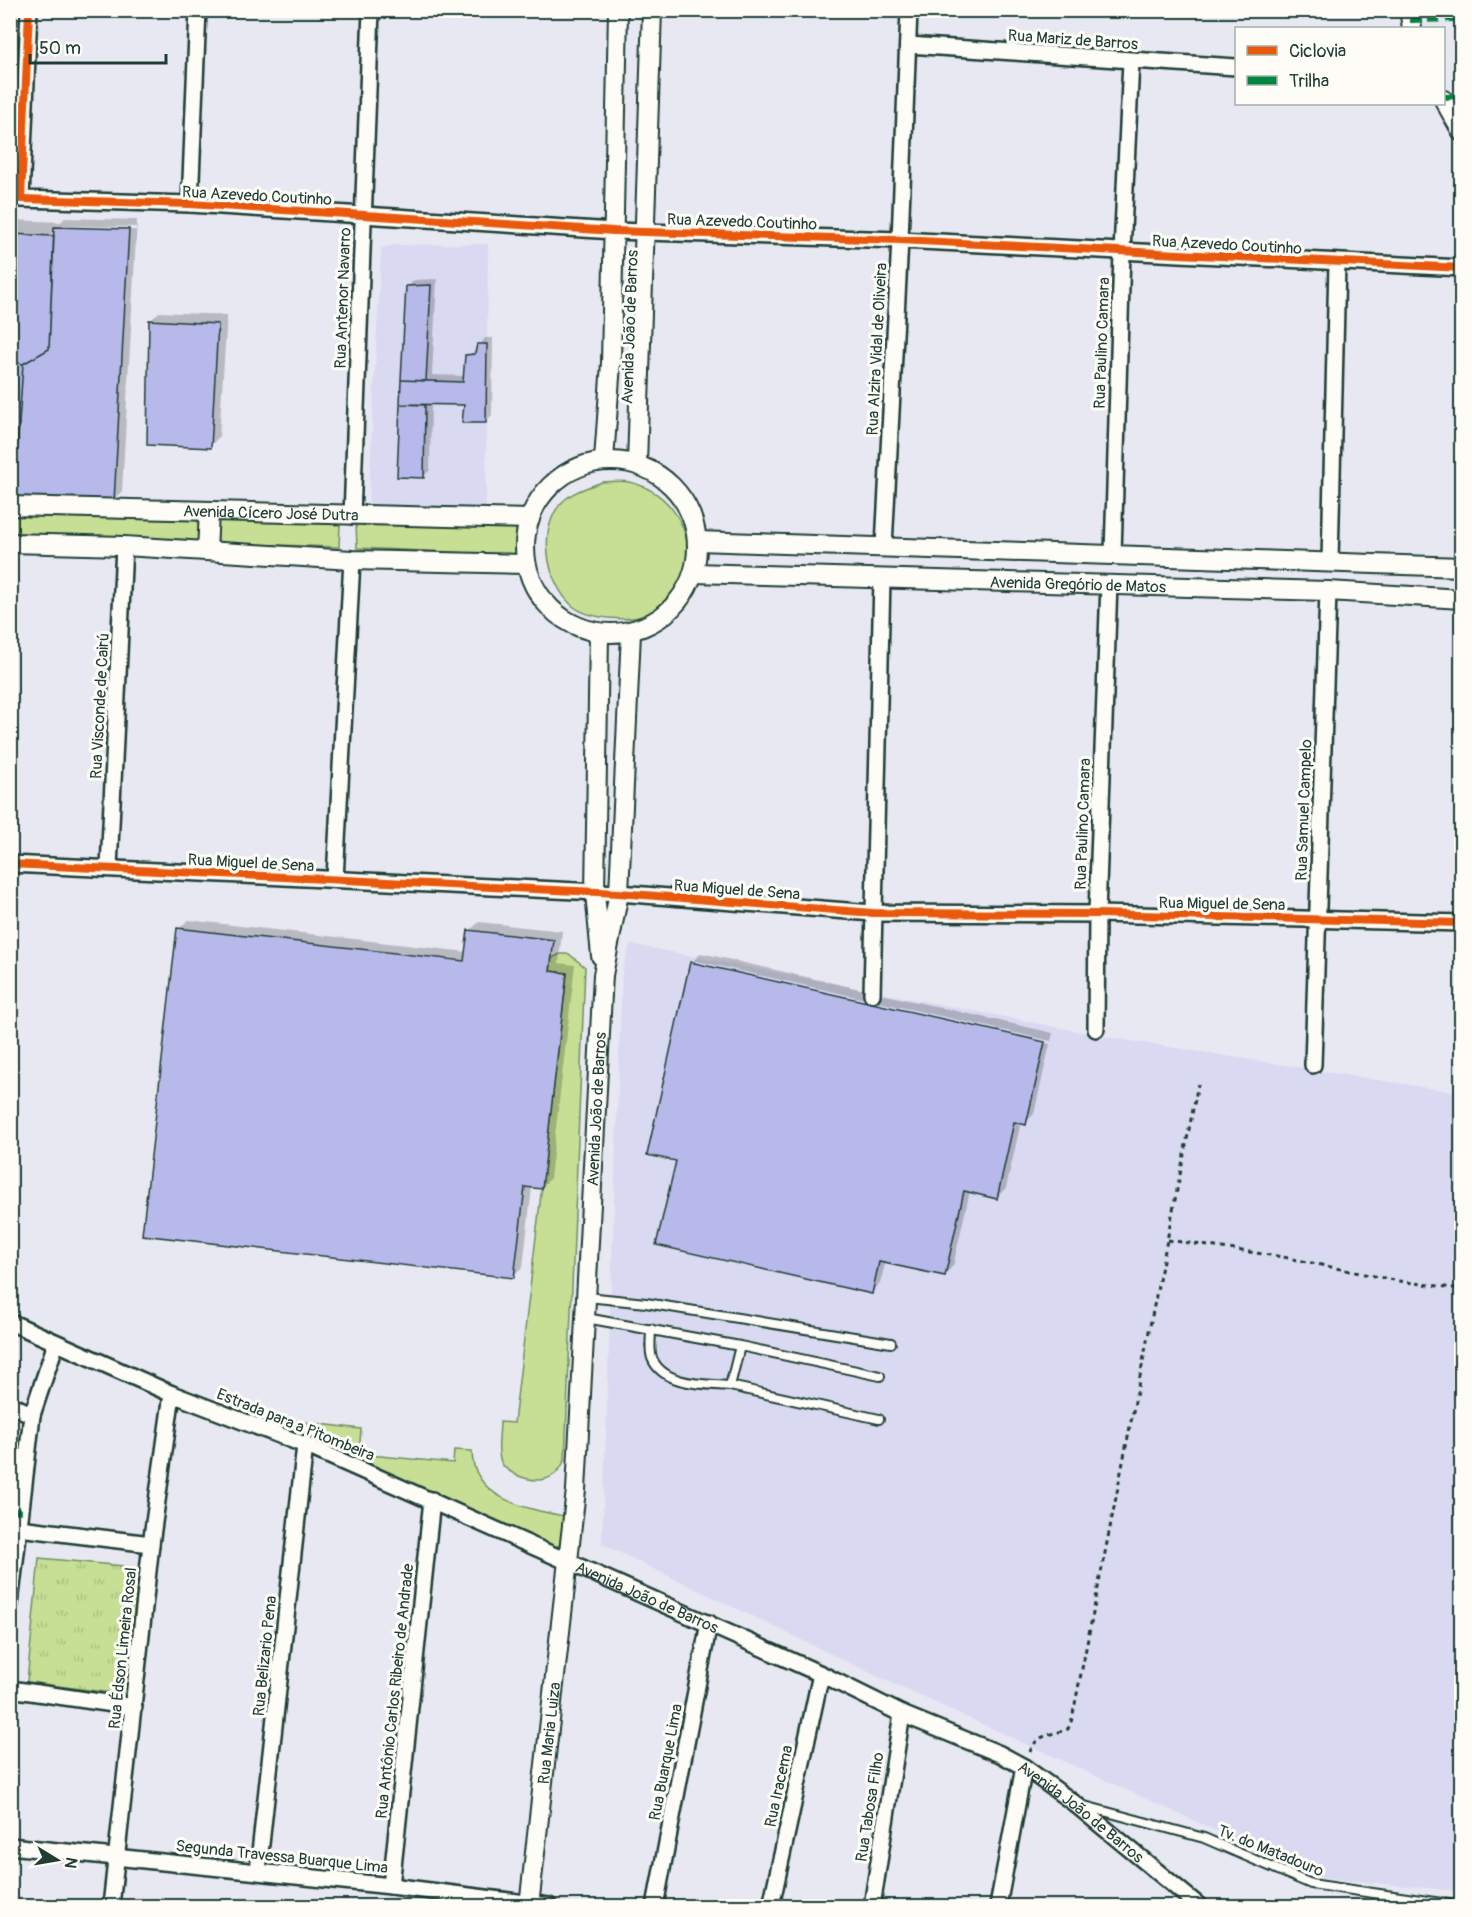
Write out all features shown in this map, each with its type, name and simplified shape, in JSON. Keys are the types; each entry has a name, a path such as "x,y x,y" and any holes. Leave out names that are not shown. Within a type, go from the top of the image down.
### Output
{"street":[{"name":"Rua Azevedo Coutinho","path":"30,10 21,199 190,204 615,231 900,240 1461,268"},
{"path":"190,204 198,10"},
{"name":"Rua Antenor Navarro","path":"352,516 371,10"},
{"name":"Avenida João de Barros","path":"604,460 611,363 618,10"},
{"name":"Avenida João de Barros","path":"637,464 652,10"},
{"name":"Rua Alzira Vidal de Oliveira","path":"884,546 909,10"},
{"path":"1409,10 1412,27"},
{"name":"Rua Mariz de Barros","path":"908,45 1235,67"},
{"name":"Rua Paulino Camara","path":"1113,554 1122,252 1131,61"},
{"path":"1445,104 1461,132"},
{"path":"1330,561 1337,263"},
{"path":"604,460 637,464 661,476 680,494 693,518 698,541 694,573 681,600 659,621 631,633 599,634 573,626 551,611 535,589 526,564 525,542 530,519 540,498 556,480 577,467 604,460"},
{"name":"Avenida Cícero José Dutra","path":"10,506 530,519"},
{"path":"207,551 209,512"},
{"name":"Avenida Gregório de Matos","path":"698,541 1461,567"},
{"path":"10,543 124,546 352,560 526,564"},
{"name":"Rua Visconde de Cairú","path":"109,868 124,546"},
{"path":"335,879 352,560"},
{"name":"Avenida Gregório de Matos","path":"694,573 1328,591 1461,599"},
{"path":"872,994 882,579"},
{"name":"Rua Paulino Camara","path":"1096,1029 1097,914 1109,584"},
{"name":"Rua Samuel Campelo","path":"1313,1065 1328,591"},
{"name":"Avenida João de Barros","path":"631,633 619,893 603,975 576,1490 568,1561 821,1674 902,1714 1000,1754 1024,1767 1074,1803 1199,1906"},
{"name":"Avenida João de Barros","path":"599,634 595,893 603,975"},
{"name":"Rua Miguel de Sena","path":"10,864 619,893 873,913 1097,914 1461,923"},
{"name":"Estrada para a Pitombeira","path":"10,1322 172,1394 305,1445 568,1561"},
{"path":"10,1604 32,1415 56,1343"},
{"name":"Rua Édson Limeira Rosal","path":"111,1906 151,1544 172,1394"},
{"path":"10,1404 32,1415"},
{"name":"Rua Belizario Pena","path":"258,1871 305,1445"},
{"name":"Rua Antônio Carlos Ribeiro de Andrade","path":"391,1886 432,1500"},
{"path":"20,1528 151,1544"},
{"name":"Rua Maria Luiza","path":"529,1905 568,1561"},
{"name":"Rua Buarque Lima","path":"656,1906 709,1623"},
{"name":"Rua Iracema","path":"771,1906 821,1674"},
{"path":"10,1689 134,1707"},
{"name":"Rua Tabosa Filho","path":"872,1906 902,1714"},
{"path":"998,1906 1024,1767"},
{"name":"Segunda Travessa Buarque Lima","path":"10,1846 258,1871 549,1906"}],"lane":[{"path":"586,1297 646,1303 891,1343"},
{"path":"585,1318 740,1346 880,1376"},
{"path":"651,1329 652,1356 657,1367 687,1383 730,1386 879,1419"},
{"path":"730,1386 740,1346"},
{"name":"Tv. do Matadouro","path":"1074,1803 1204,1838 1311,1884 1461,1906"}],"path":[{"path":"1024,1767 1033,1743 1042,1735 1068,1729 1072,1719 1198,1084"},
{"path":"1168,1240 1283,1257 1398,1281 1461,1288"}],"shaded area":[{"path":"488,244 486,514 368,509 381,248 394,245"},
{"path":"630,944 1113,1038 1461,1093 1459,1891 1320,1878 887,1681 602,1544 622,972"}],"green space":[{"path":"602,482 629,482 657,494 678,517 684,531 688,546 683,577 664,602 642,616 622,619 600,617 581,611 564,597 551,568 548,536 551,521 558,508 568,497"},
{"path":"11,512 340,524 339,547 11,536"},
{"path":"356,522 520,528 519,555 357,548"},
{"path":"560,954 569,954 585,967 565,1459 551,1477 532,1480 516,1475 502,1464 499,1454 500,1422 514,1423 567,974 550,971 552,958"},
{"path":"262,1417 361,1429 359,1454 453,1463 454,1450 472,1451 474,1467 481,1480 492,1491 519,1505 564,1516 562,1544 555,1547 260,1423"},
{"path":"39,1558 145,1568 128,1695 27,1682"}],"building":[{"path":"54,227 129,229 114,502 14,498 23,364 49,349"},
{"path":"10,234 54,236 49,349 23,364 14,498 10,498"},
{"path":"10,234 54,236 49,349 23,364 10,361 15,287 10,287"},
{"path":"431,285 426,381 401,380 406,286"},
{"path":"149,320 218,324 211,448 147,445"},
{"path":"477,344 487,344 486,423 462,423 464,405 400,404 401,380 463,382 465,355 475,354"},
{"path":"400,404 425,405 424,478 397,477"},
{"path":"10,440 18,440 15,479 10,478"},
{"path":"177,928 464,961 468,930 554,940 550,971 567,973 542,1189 525,1187 514,1278 142,1235"},
{"path":"690,962 1045,1042 1026,1125 1014,1122 997,1199 964,1191 945,1276 879,1262 872,1294 656,1245 676,1161 647,1155"}],"marked path":[{"path":"1410,20 1462,19"},
{"path":"1445,97 1462,96"},
{"path":"10,1510 21,1511"}],"cycle path":[{"path":"29,10 21,199 190,204 614,231 900,240 1462,268"},
{"path":"10,864 619,893 873,913 1097,914 1462,923"}]}
